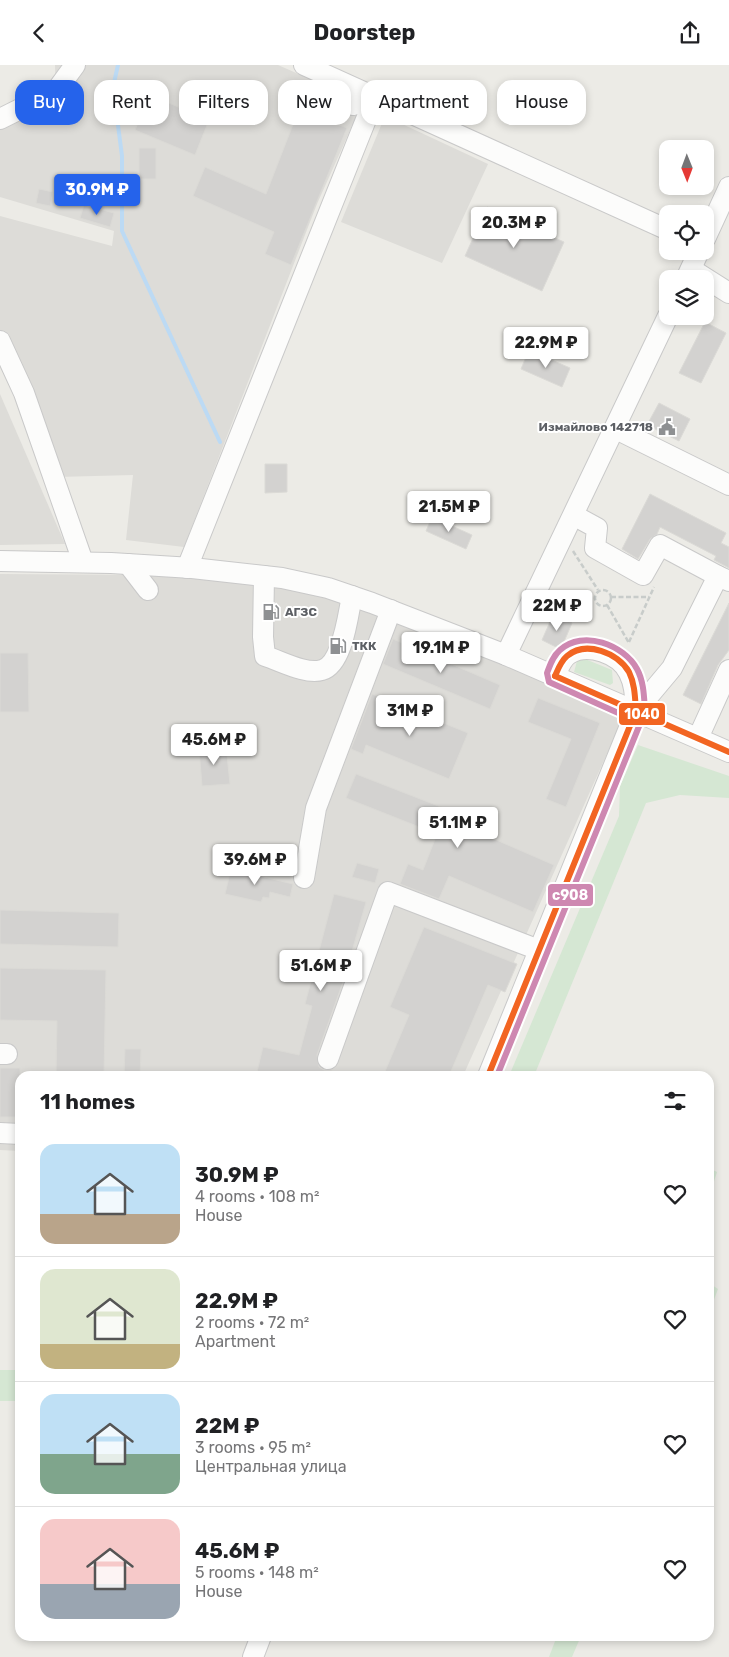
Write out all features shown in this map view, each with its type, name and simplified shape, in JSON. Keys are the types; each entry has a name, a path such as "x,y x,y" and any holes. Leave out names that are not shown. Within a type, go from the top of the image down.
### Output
{"street":[{"path":"0,119 56,91 75,65"},
{"path":"304,65 361,90"},
{"path":"353,105 361,102"},
{"path":"187,568 365,125"},
{"path":"437,125 659,226"},
{"path":"714,220 729,187"},
{"path":"692,266 729,293"},
{"path":"506,655 575,516 664,325"},
{"path":"0,341 24,393 83,562"},
{"path":"616,429 729,485"},
{"path":"490,1071 636,711 672,668 723,578 660,545 642,575 595,548 597,528 575,516"},
{"path":"0,561 83,562 187,568 264,575 308,583 392,610 506,655 729,751"},
{"path":"128,564 148,590"},
{"path":"264,575 263,637 265,656 305,669 322,670 334,662 341,646 352,596"},
{"path":"304,878 316,808 392,610"},
{"path":"555,676 567,654 581,648 600,652 621,661 629,672 635,689 636,711"},
{"path":"698,738 729,670"},
{"path":"328,1059 388,892 539,950"},
{"path":"0,1133 15,1134"},
{"path":"252,1657 259,1641"}],"path":[{"path":"564,537 598,590"},
{"path":"621,661 656,583 642,575"},
{"path":"607,605 601,606 595,602 594,596 598,590 605,589 610,593 611,597"},
{"path":"611,597 649,597"},
{"path":"607,605 611,597"},
{"path":"607,605 629,642"}],"shaded area":[{"path":"55,65 278,65 312,80 278,80 278,125 351,125 351,97 356,117 317,204 184,547 126,540 133,475 57,477 0,331 0,216 112,246 114,231 0,197 0,127 15,120 15,125 84,125 84,80 55,80"},
{"path":"381,125 404,125 488,164 442,263 341,222"},
{"path":"0,394 65,544 0,545"},
{"path":"0,574 153,575 321,591 517,668 618,713 621,718 618,729 465,1071 15,1071 15,1151 0,1150"}],"green space":[{"path":"585,659 612,670 613,683 610,685 574,672 577,661"},
{"path":"638,745 729,776 729,798 680,795 646,803 536,1071 511,1071 619,816 620,786"},
{"path":"714,1170 717,1172 714,1181"},
{"path":"714,1286 718,1289 714,1300"},
{"path":"0,1370 15,1370 15,1401 0,1401"},
{"path":"555,1641 579,1641 572,1657 549,1657"}],"building":[{"path":"169,103 179,107 179,125 207,125 195,155 135,130 137,125 169,125"},
{"path":"293,125 339,125 347,128 291,265 265,254 274,232 193,196 205,167 266,194"},
{"path":"139,148 156,148 156,179 139,179"},
{"path":"39,189 53,192 50,206 36,203"},
{"path":"84,205 114,213 110,227 80,218"},
{"path":"487,207 564,242 542,291 465,256"},
{"path":"703,325 711,325 726,333 701,383 679,373"},
{"path":"529,350 570,368 562,387 521,369"},
{"path":"659,403 690,419 679,441 647,425"},
{"path":"265,464 287,464 287,492 265,493"},
{"path":"650,494 726,533 721,543 729,547 729,568 714,560 716,556 660,527 638,559 622,549"},
{"path":"432,517 472,535 466,549 426,531"},
{"path":"729,603 729,650 718,665 701,704 683,695"},
{"path":"553,615 572,623 563,644 558,648 542,640"},
{"path":"393,639 500,685 490,709 383,664"},
{"path":"0,653 28,653 29,712 0,712"},
{"path":"372,694 468,733 449,779 366,745 363,754 351,749"},
{"path":"538,698 600,723 566,807 546,799 571,739 528,722"},
{"path":"226,745 230,784 202,786 199,748"},
{"path":"356,774 482,823 478,832 554,865 533,912 449,876 439,899 400,884 408,864 423,870 437,834 346,798"},
{"path":"357,863 379,869 375,883 352,877"},
{"path":"231,869 293,884 290,897 270,892 269,898 263,897 261,902 225,894"},
{"path":"334,894 366,902 344,979 317,1055 319,1067 332,1071 257,1071 263,1047 299,1055 312,1006 305,1004"},
{"path":"0,910 119,913 118,947 0,944"},
{"path":"424,927 517,964 505,992 488,985 451,1071 385,1071 409,1015 390,1007"},
{"path":"0,968 106,970 104,1071 56,1071 57,1021 0,1020"},
{"path":"125,1049 141,1049 140,1071 124,1071"},
{"path":"0,1068 20,1068 20,1071 15,1071 15,1117 0,1117"}],"waterway":[{"path":"118,65 113,87 122,156 122,231 220,442"}],"transit line":[{"name":"с908","path":"625,716 549,682 547,673 558,652 569,644 591,640 613,647 623,653 631,660 641,679 645,711"},
{"name":"1040","path":"490,1071 636,711 634,686 629,672 624,665 610,654 592,649 575,651 563,660 555,676"},
{"name":"1040","path":"555,676 729,752"},
{"name":"с908","path":"499,1071 644,714"}],"place":[{"name":"Измайлово 142718","path":"667,427"},
{"name":"АГЗС","path":"271,612"},
{"name":"ТКК","path":"338,646"}]}
